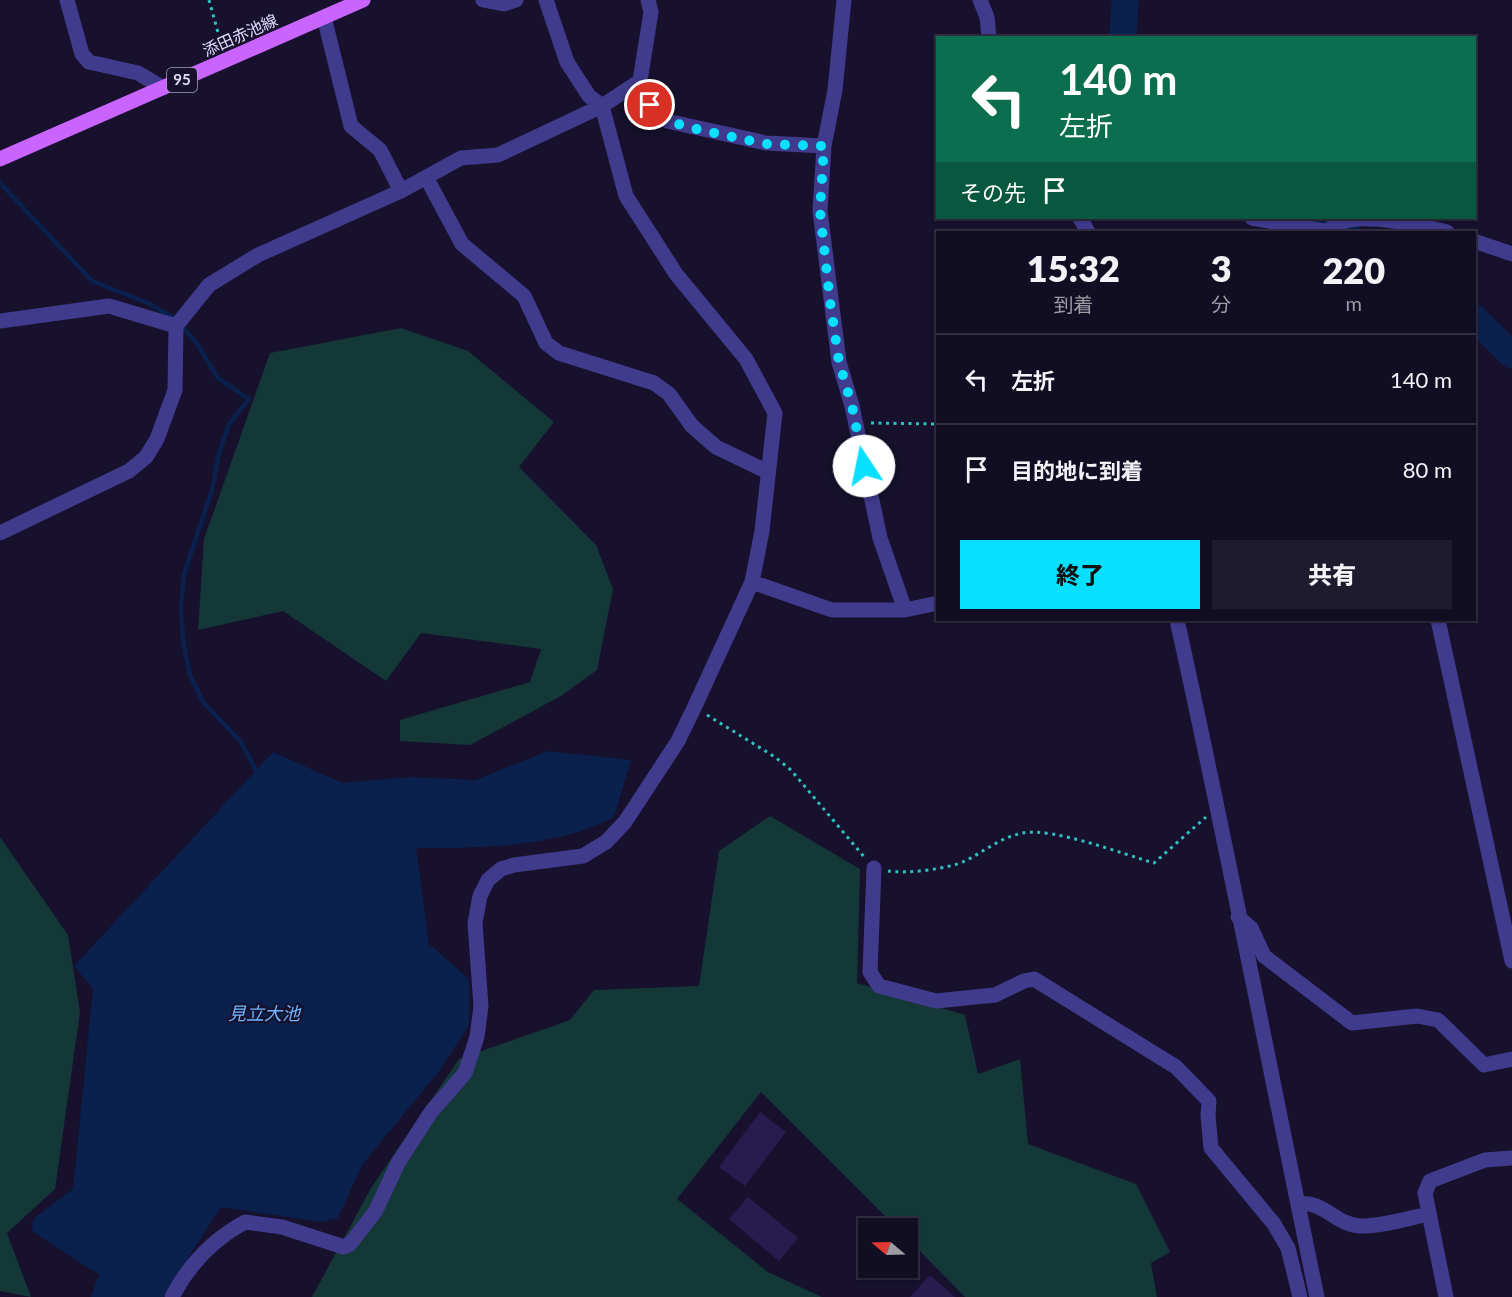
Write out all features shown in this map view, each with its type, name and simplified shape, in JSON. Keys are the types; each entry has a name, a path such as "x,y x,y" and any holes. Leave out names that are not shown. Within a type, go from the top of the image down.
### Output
{"main road":[{"name":"添田赤池線","path":"0,159 363,0"}],"street":[{"path":"67,0 82,54 89,62 138,73 163,88"},
{"path":"483,0 504,4 516,0"},
{"path":"172,1297 196,1260 210,1244 245,1222 282,1227 344,1247 350,1244 375,1212 398,1163 431,1112 465,1074 477,1037 481,1006 475,923 480,896 488,880 501,869 583,856 606,842 626,822 655,779 694,708 752,582 762,531 775,413 746,359 676,274 626,196 602,106 589,96 567,62 546,0"},
{"path":"663,0 649,6 639,81 650,105 667,121 766,144 824,146"},
{"path":"844,0 835,90 824,146 820,211 839,362 852,406 880,538 905,610"},
{"path":"980,0 987,17 989,36"},
{"path":"324,17 351,126 380,150 400,191"},
{"path":"0,533 129,471 146,457 157,439 175,390 176,326 208,285 258,255 400,191 461,158 498,154 602,106 639,81"},
{"path":"426,177 462,244 524,296 546,343 559,353 654,383 669,394 692,426 716,447 768,472"},
{"path":"1258,219 1330,230 1356,219 1397,221 1442,231"},
{"path":"1476,242 1512,254"},
{"path":"0,321 110,306 176,326"},
{"path":"752,582 832,610 905,610 936,603"},
{"path":"1177,621 1218,805 1238,917 1317,1297"},
{"path":"1438,621 1507,911 1512,961"},
{"path":"874,868 870,972 879,986 936,1001 995,995 1024,981 1034,979 1176,1068 1209,1101 1211,1148 1274,1224 1288,1248 1300,1297"},
{"path":"1238,917 1251,928 1264,956 1352,1023 1417,1016 1438,1020 1485,1065 1512,1059"},
{"path":"1446,1297 1425,1193 1430,1181 1485,1160 1512,1158"},
{"path":"1298,1204 1320,1206 1345,1222 1359,1226 1429,1214"}],"path":[{"path":"209,0 212,18 227,60"},
{"path":"852,406 871,424 936,424"},
{"path":"694,708 775,757 791,770 874,868 890,872 910,872 963,862 1002,840 1026,832 1052,835 1154,863 1218,805"}],"green space":[{"path":"401,328 468,351 554,422 519,467 596,545 613,589 597,670 561,696 470,745 400,741 400,720 530,682 541,649 421,633 386,681 283,611 198,630 204,539 270,353"},
{"path":"770,816 860,869 857,983 965,1015 978,1074 1020,1059 1028,1144 1136,1184 1170,1252 1151,1263 1157,1297 965,1297 918,1249 918,1218 887,1218 761,1092 677,1199 768,1272 822,1297 312,1297 371,1188 459,1059 570,1020 594,990 699,986 719,851"},
{"path":"0,837 68,935 80,1012 55,1189 7,1233 31,1297 0,1291"}],"water":[{"name":"見立大池","path":"548,751 631,760 614,817 568,835 543,840 466,848 416,848 429,944 469,979 469,1025 440,1070 362,1165 338,1218 321,1222 221,1207 163,1297 91,1297 99,1275 32,1231 33,1219 73,1189 93,989 74,966 273,752 342,783 411,777 475,780"}],"building":[{"path":"760,1112 786,1132 745,1186 719,1167"},
{"path":"748,1197 798,1238 779,1261 729,1219"},
{"path":"930,1275 955,1297 910,1297"}],"waterway":[{"path":"1123,36 1125,0"},
{"path":"0,183 92,281 148,303 174,318 196,342 218,378 249,399 229,424 219,453 212,490 184,574 181,607 183,641 190,675 203,702 241,742 258,774"},
{"path":"1327,219 1345,231"},
{"path":"1476,320 1512,355"}],"route":[{"path":"650,105 667,121 696,129 766,144 824,146 820,211 830,301 839,362 852,406 864,466"}]}
